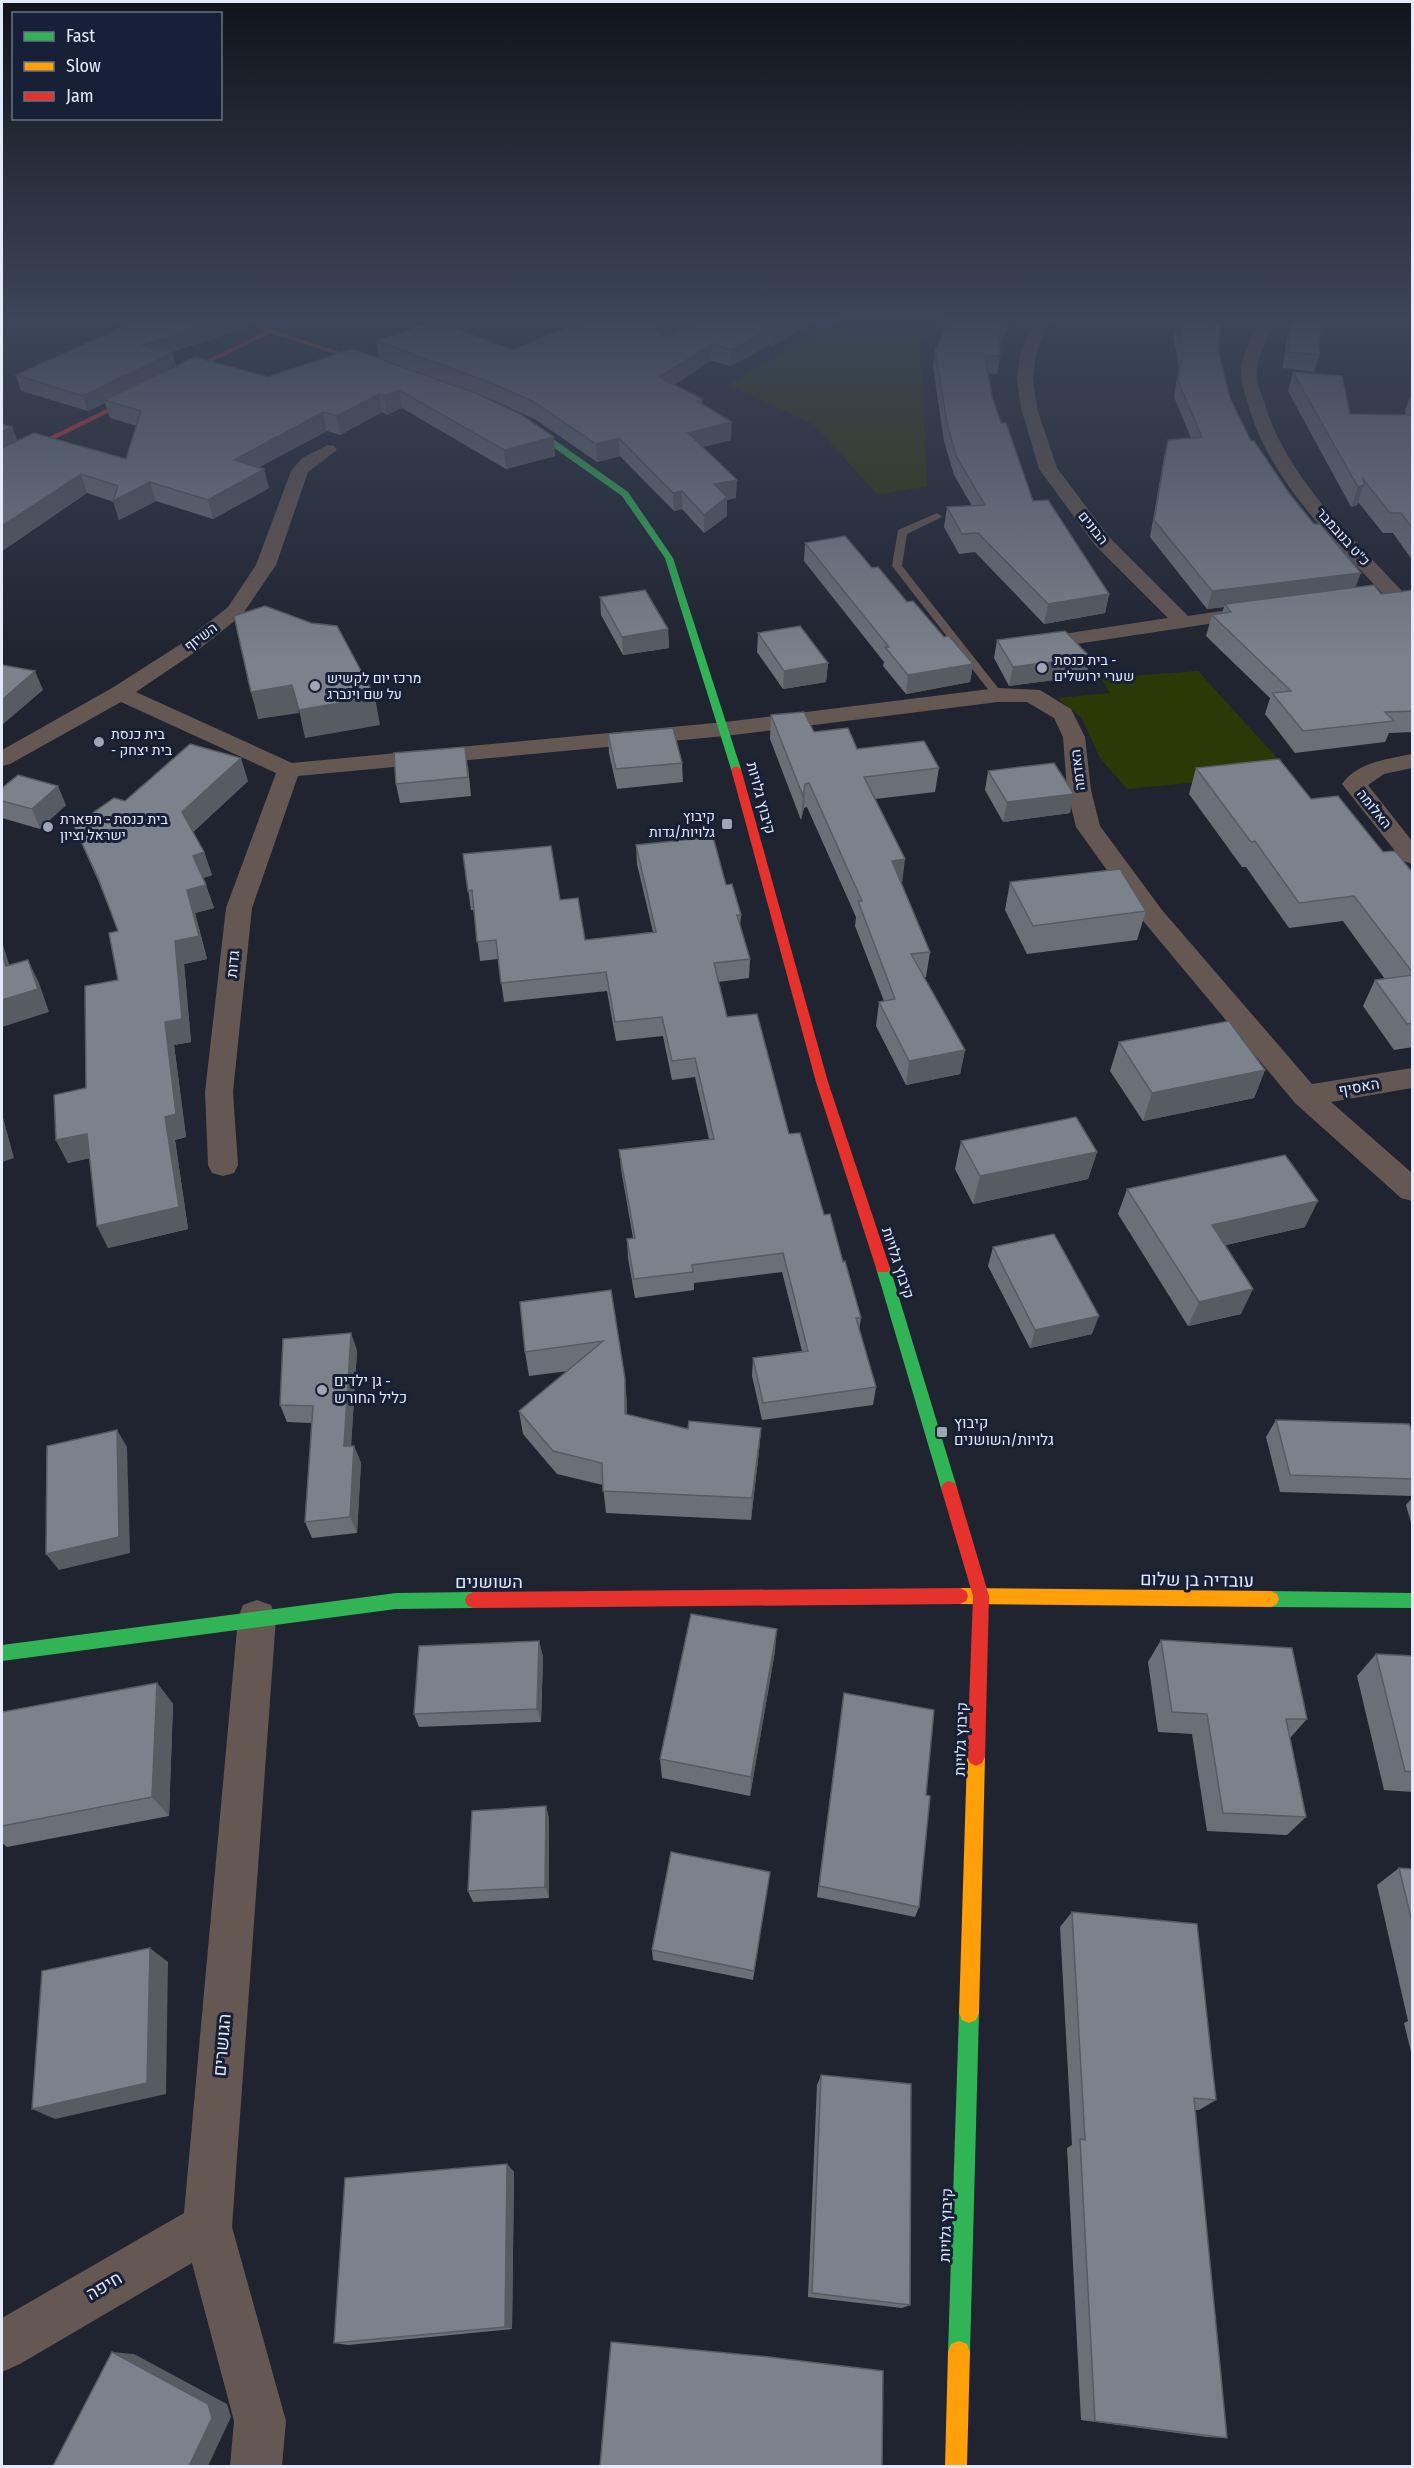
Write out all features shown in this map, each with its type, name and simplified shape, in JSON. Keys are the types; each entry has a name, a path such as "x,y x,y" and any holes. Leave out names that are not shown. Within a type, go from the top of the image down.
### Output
{"street":[{"path":"2,464 68,431"},
{"name":"קיבוץ גלויות","path":"537,431 625,494 669,558 725,729 822,1082 896,1309 981,1596 956,2466"},
{"name":"הבונים","path":"1036,431 1048,470 1102,541 1182,621"},
{"name":"כ\"ט בנובמבר","path":"1265,431 1287,469 1326,519 1404,594"},
{"name":"השיזף","path":"2,759 120,693 191,646 235,611 266,565 300,471 308,462 328,450"},
{"path":"1371,597 1404,594"},
{"path":"1014,648 1182,621 1276,609"},
{"path":"120,693 289,770"},
{"name":"האדמה","path":"289,770 725,729 998,696 1032,695 1063,714 1074,737 1079,790 1088,827 1153,916 1305,1096 1413,1190"},
{"name":"האלומה","path":"1413,761 1376,769 1354,784 1413,856"},
{"name":"גדות","path":"223,1165 219,1092 239,908 289,770"},
{"name":"האסיף","path":"1305,1096 1413,1078"},
{"name":"עובדיה בן שלום","path":"981,1596 1413,1601"},
{"name":"השושנים","path":"2,1653 396,1601 981,1596"},
{"name":"הגושרים","path":"256,2466 260,2421 207,2227 257,1618"},
{"name":"חיפה","path":"2,2346 207,2227"}],"lane":[{"path":"937,516 902,532 897,566 998,696"}],"green space":[{"path":"820,431 924,431 927,486 878,495"},
{"path":"1198,671 1291,773 1127,789 1100,758 1081,717 1057,698 1110,693 1101,678"}],"building":[{"path":"135,431 287,431 234,460 264,469 208,500 150,482 113,501 118,486 81,474 2,526 2,448 34,433 126,459"},
{"path":"471,431 545,431 554,437 504,450"},
{"path":"577,431 695,431 688,433 737,480 714,484 727,497 704,515 682,491 673,493 619,438 596,444"},
{"path":"949,431 1009,431 1033,501 1048,500 1109,594 1048,604 978,533 962,534 947,507 985,505 956,456"},
{"path":"1200,431 1246,431 1251,441 1254,441 1289,493 1314,524 1320,524 1361,573 1212,591 1154,520 1168,440 1202,437"},
{"path":"1326,431 1413,431 1413,529 1401,513 1390,513 1363,479 1364,485 1358,487"},
{"path":"845,536 872,568 878,567 907,602 913,601 944,637 949,636 973,664 908,675 885,647 889,647 805,543"},
{"path":"1374,585 1381,594 1413,590 1413,711 1385,712 1394,721 1303,731 1272,693 1291,691 1212,615 1231,612 1225,604"},
{"path":"645,590 668,629 622,637 600,597"},
{"path":"265,606 311,623 337,626 375,697 299,710 292,685 251,692 234,616"},
{"path":"800,626 828,663 784,671 758,633"},
{"path":"1065,631 1090,657 1013,667 997,640"},
{"path":"2,665 35,671 2,700"},
{"path":"804,712 814,732 848,728 857,749 924,741 939,768 864,777 905,859 892,861 930,952 911,954 965,1050 909,1061 879,1002 895,999 858,901 862,901 809,783 805,784 803,796 771,715"},
{"path":"673,728 682,763 616,769 608,734"},
{"path":"190,744 241,758 182,812 204,852 193,856 206,885 187,890 199,936 175,941 182,1019 165,1022 176,1114 165,1117 179,1207 97,1226 87,1134 56,1140 54,1095 86,1088 85,986 118,980 109,933 118,931 98,878 74,826 114,798 125,801"},
{"path":"465,747 468,777 396,784 394,753"},
{"path":"1279,759 1311,799 1338,796 1383,852 1395,851 1413,873 1413,973 1354,896 1299,903 1255,841 1251,842 1196,768"},
{"path":"1054,763 1074,794 1007,802 988,771"},
{"path":"18,775 58,786 32,809 2,801 2,788"},
{"path":"713,837 726,885 732,884 741,915 737,915 750,959 714,963 727,1017 757,1014 789,1134 800,1133 824,1215 830,1214 843,1262 845,1261 861,1318 856,1318 876,1387 763,1403 753,1358 808,1351 783,1253 692,1265 693,1272 634,1279 627,1239 635,1238 619,1150 714,1139 695,1058 672,1061 662,1017 615,1022 606,972 501,983 496,940 477,942 472,890 468,891 463,854 551,846 560,900 578,898 585,940 656,932 636,845"},
{"path":"1120,869 1146,911 1033,926 1010,882"},
{"path":"2,953 6,966 28,960 38,989 2,1000"},
{"path":"1413,975 1413,1023 1407,1024 1375,980"},
{"path":"1229,1021 1265,1070 1152,1093 1119,1042"},
{"path":"1076,1117 1097,1152 980,1176 961,1141"},
{"path":"1285,1155 1318,1201 1212,1225 1253,1289 1199,1302 1127,1189"},
{"path":"1054,1234 1099,1316 1035,1330 993,1247"},
{"path":"611,1290 625,1379 625,1414 688,1429 689,1421 761,1428 752,1498 603,1491 602,1463 553,1451 519,1411 603,1341 525,1352 520,1302"},
{"path":"351,1333 344,1446 354,1446 350,1517 305,1522 313,1406 280,1405 283,1339"},
{"path":"1276,1420 1409,1424 1413,1434 1413,1479 1290,1475"},
{"path":"117,1430 119,1537 46,1554 47,1446"},
{"path":"691,1614 777,1629 751,1777 660,1759"},
{"path":"1161,1640 1292,1648 1307,1719 1286,1719 1306,1817 1223,1813 1207,1714 1172,1712"},
{"path":"539,1641 537,1709 414,1714 419,1646"},
{"path":"1376,1654 1413,1656 1413,1772 1405,1771"},
{"path":"157,1683 152,1797 2,1826 2,1712"},
{"path":"844,1693 934,1710 926,1795 930,1796 919,1907 819,1886"},
{"path":"546,1806 545,1887 468,1891 472,1811"},
{"path":"671,1852 770,1872 754,1971 652,1950"},
{"path":"1399,1868 1413,1869 1413,1926"},
{"path":"1072,1912 1197,1924 1216,2100 1194,2098 1227,2438 1095,2421 1080,2139 1085,2140"},
{"path":"150,1948 147,2083 32,2109 42,1971"},
{"path":"821,2075 911,2084 910,2305 812,2293"},
{"path":"507,2164 505,2327 334,2343 345,2178"},
{"path":"611,2342 769,2357 883,2371 882,2466 600,2466"},
{"path":"112,2352 208,2404 212,2418 189,2466 53,2466"}],"traffic: fast":[{"path":"536,431 625,494 669,558 736,769"},
{"path":"883,1268 949,1488"},
{"path":"1271,1599 1412,1601"},
{"path":"2,1653 396,1601 473,1600"},
{"path":"959,2352 969,2013"}],"traffic: slow":[{"path":"960,1596 1271,1599"},
{"path":"969,2013 976,1757"},
{"path":"956,2466 959,2352"}],"traffic: jam":[{"path":"2,463 67,431"},
{"path":"736,769 822,1082 883,1268"},
{"path":"949,1488 981,1596 976,1757"},
{"path":"473,1600 960,1596"}],"place":[{"name":"בית כנסת - שערי ירושלים","path":"1042,668"},
{"name":"מרכז יום לקשיש על שם וינברג","path":"315,686"},
{"name":"בית כנסת - בית יצחק","path":"99,742"},
{"name":"קיבוץ גלויות/גדות","path":"727,824"},
{"name":"בית כנסת - תפארת ישראל וציון","path":"48,827"},
{"name":"גן ילדים - כליל החורש","path":"322,1390"},
{"name":"קיבוץ גלויות/השושנים","path":"942,1432"}]}
